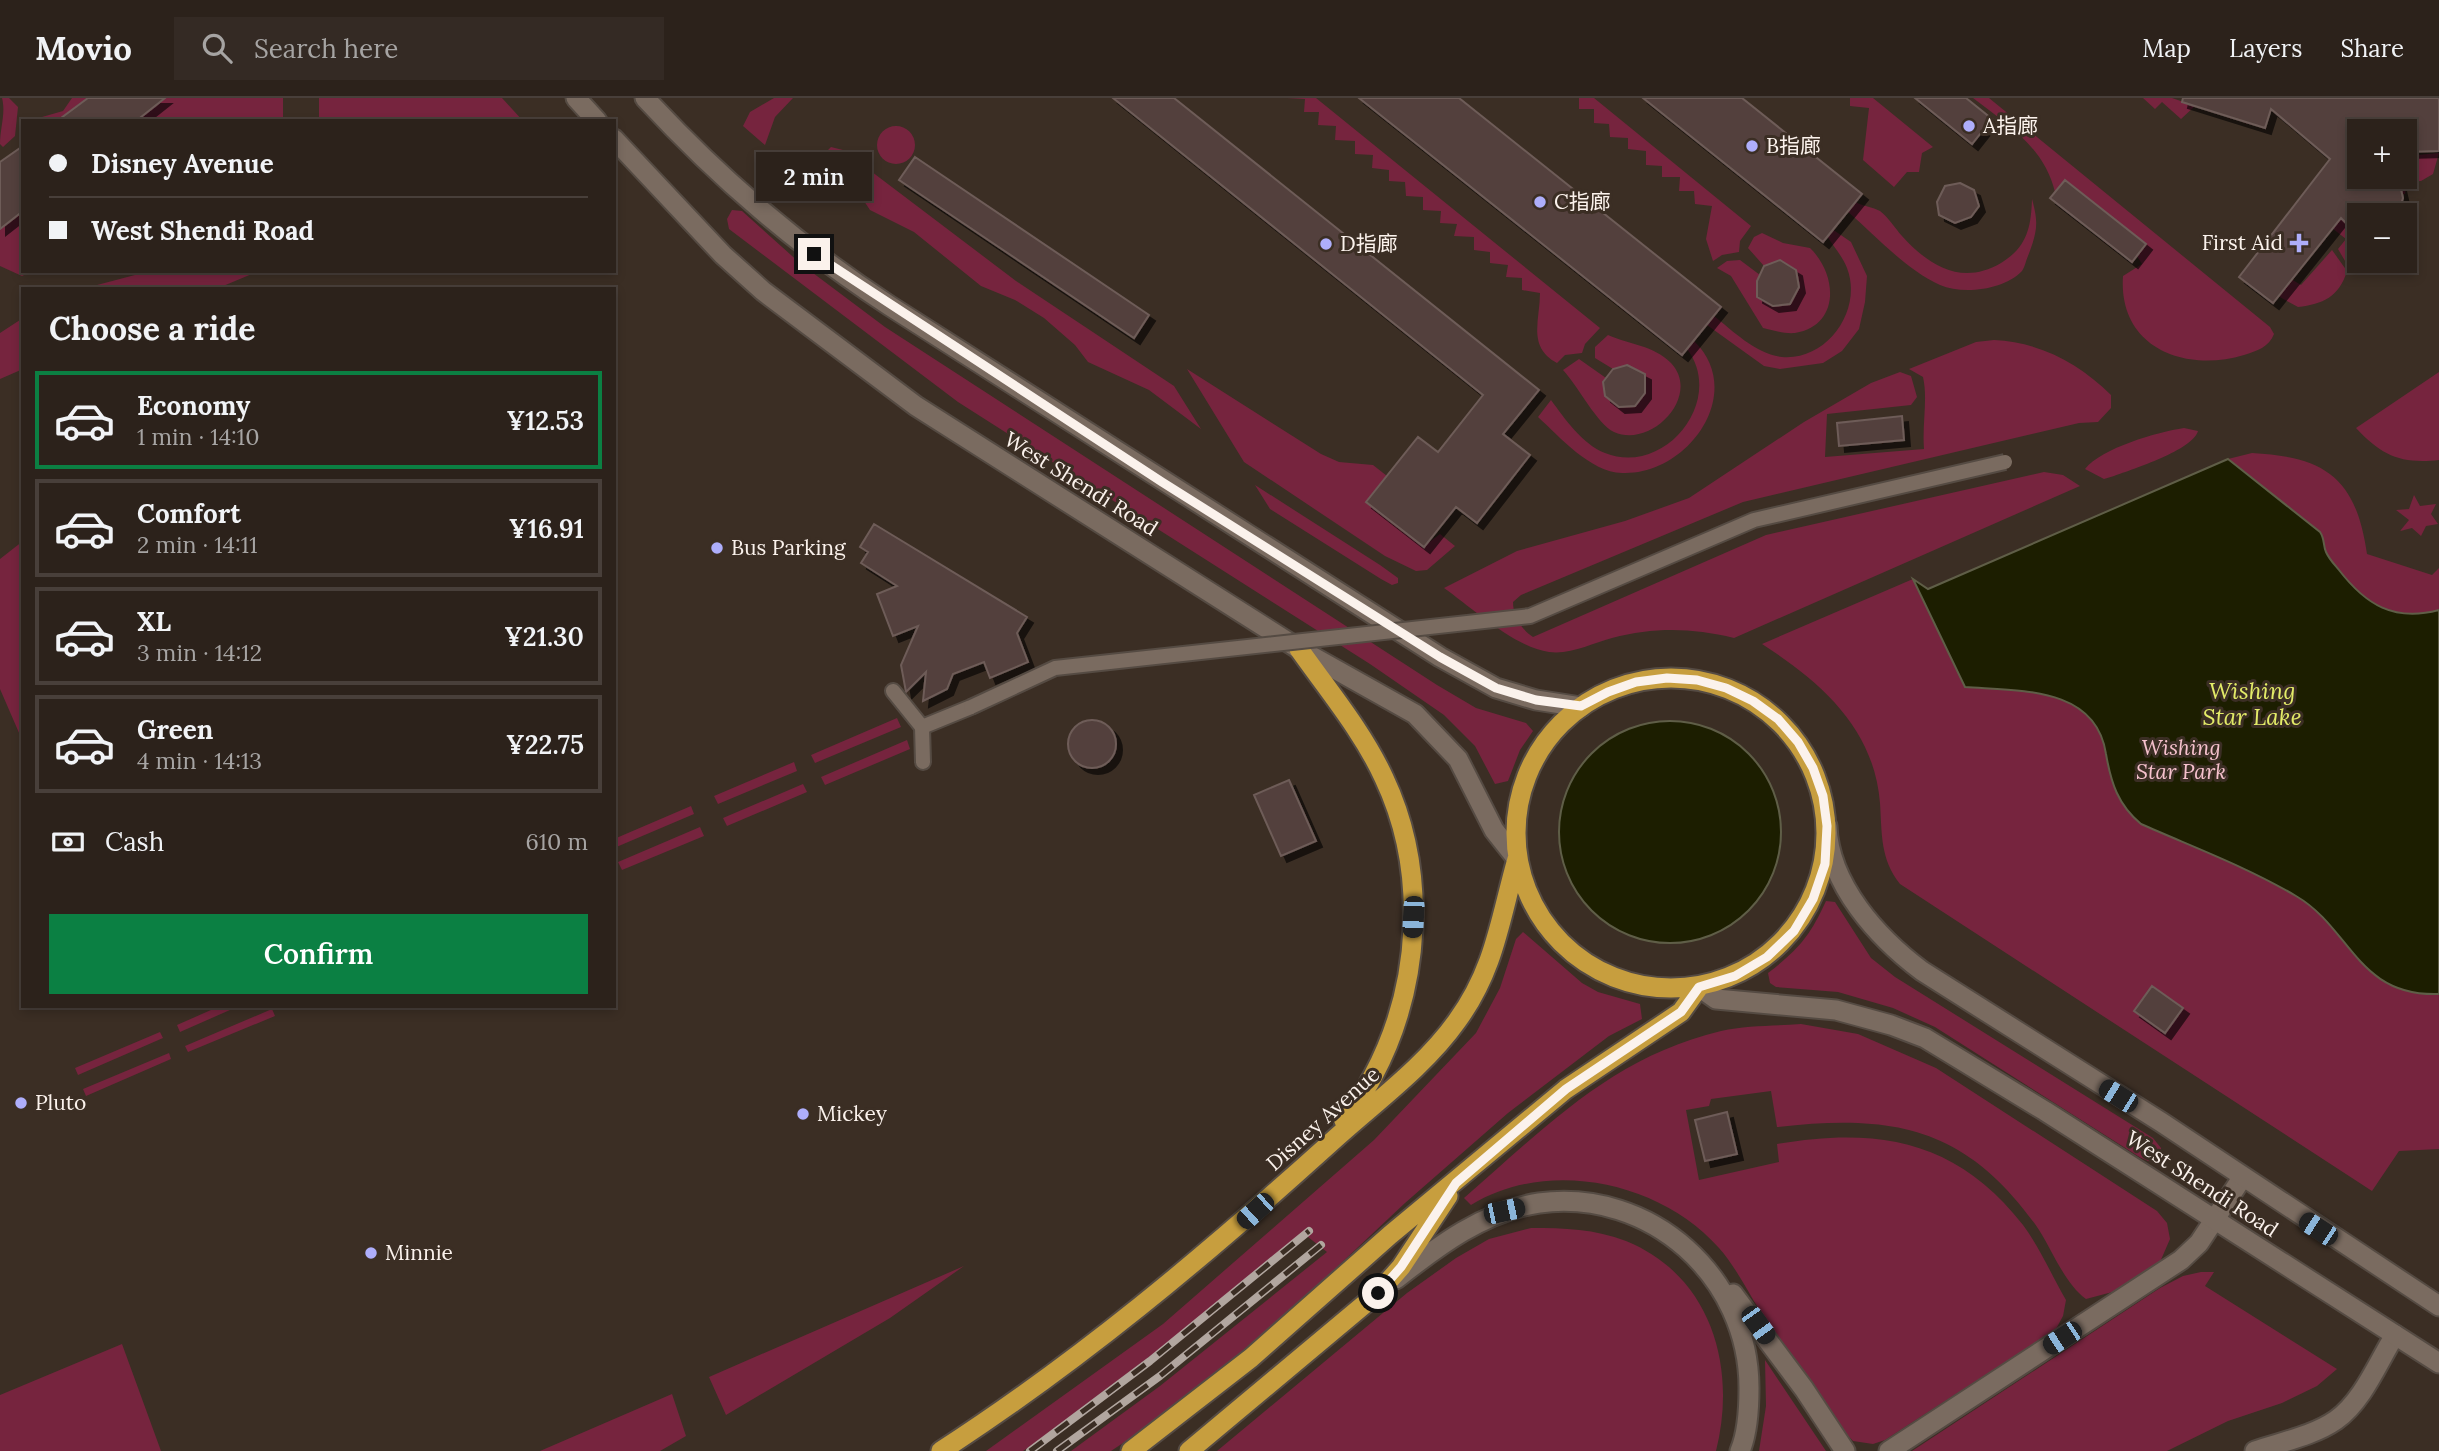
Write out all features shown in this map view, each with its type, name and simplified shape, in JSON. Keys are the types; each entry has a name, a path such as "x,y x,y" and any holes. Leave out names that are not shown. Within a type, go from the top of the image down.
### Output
{"highway":[{"path":"1299,649 1351,723 1384,777 1404,832 1414,890 1405,992 1393,1030 1373,1076 1329,1144"},
{"path":"1667,678 1697,680 1726,688 1753,701 1778,719 1798,742 1813,768 1823,796 1827,826 1825,864 1813,899 1794,931 1767,957 1735,976 1699,987 1649,988 1602,973 1562,945 1533,905 1517,859 1517,809 1532,762 1562,722 1581,706 1608,692 1636,682 1667,678"},
{"name":"Disney Avenue","path":"941,1451 1071,1363 1146,1305 1426,1056 1457,1023 1484,977 1496,947 1517,859"},
{"path":"1131,1451 1251,1358 1406,1221 1456,1183 1566,1089 1681,1012 1699,987"},
{"path":"1189,1451 1378,1293 1401,1267 1456,1183"}],"street":[{"path":"576,98 595,119"},
{"path":"645,98 752,206 835,271 1440,657 1496,688 1536,700 1581,706"},
{"name":"West Shendi Road","path":"616,141 723,255 804,324 916,406 1299,649 1415,714 1458,759 1494,830 1517,859"},
{"path":"922,727 1055,668 1530,616 1754,520 2005,462"},
{"path":"893,691 922,727 923,762"},
{"name":"West Shendi Road","path":"1827,826 1837,864 1852,896 1870,926 1892,949 1922,971 2161,1122 2439,1306"},
{"name":"West Shendi Road","path":"1699,987 1716,999 1836,1010 1864,1016 1925,1038 2439,1363"},
{"path":"1889,1451 2181,1260 2199,1243 2242,1178"},
{"path":"1378,1293 1444,1243 1504,1211 1540,1203 1576,1202 1617,1208 1661,1227 1699,1258 1758,1325 1845,1451"},
{"path":"1699,1258 1726,1294 1741,1329 1749,1367 1749,1410 1740,1451"},
{"path":"2255,1451 2311,1433 2336,1420 2354,1403 2395,1335"}],"green space":[{"path":"2,98 9,98 18,107 15,136 3,147 0,144"},
{"path":"72,98 87,98 60,119 35,119 63,111"},
{"path":"158,98 283,98 283,119 138,119"},
{"path":"319,98 502,98 521,119 319,119"},
{"path":"774,98 793,98 775,117 765,145 743,126 750,112"},
{"path":"1287,98 1316,98 1600,328 1585,344 1582,353 1565,355 1557,363 1548,357 1538,341 1540,293 1522,290 1522,278 1506,277 1508,265 1490,263 1490,252 1474,250 1474,237 1454,236 1457,224 1440,223 1441,211 1423,210 1423,197 1406,196 1405,182 1389,181 1389,170 1372,168 1373,155 1355,154 1355,141 1335,140 1336,126 1318,125 1319,112 1304,112 1305,99"},
{"path":"1579,98 1594,98 1751,226 1740,241 1739,252 1722,255 1713,261 1706,239 1712,206 1695,204 1694,191 1679,191 1680,177 1662,177 1662,166 1646,165 1646,151 1628,149 1628,138 1610,137 1609,124 1594,123 1594,109 1579,109"},
{"path":"1850,98 1873,98 1933,147 1922,153 1919,172 1907,172 1894,187 1863,160 1869,108 1850,106"},
{"path":"1973,98 1989,98 2270,327 2274,334 2269,342 2244,355 2221,360 2199,360 2178,357 2159,349 2143,337 2131,321 2124,301 2123,276 2142,264 2137,256 2146,244 2065,181 2055,192 2042,162 2023,138"},
{"path":"2143,98 2172,98 2195,106 2181,119 2162,102 2155,109"},
{"path":"896,126 909,132 915,145 909,158 896,164 883,158 877,145 883,132"},
{"path":"831,147 843,150 1016,281 1174,386 1201,429 1149,390 1088,362 1075,345 1044,318 1015,300 981,286 914,232 870,210 864,201 840,182 821,174 826,152"},
{"path":"2439,153 2433,174 2417,181 2417,155"},
{"path":"2032,199 2036,228 2022,271 2005,283 1971,290 1949,288 1927,278 1903,261 1847,211 1855,202 1880,211 1912,247 1935,264 1973,273 2001,263 2017,250 2029,228"},
{"path":"732,210 742,211 801,264 885,327 1437,685 1476,708 1526,723 1533,731 1520,750 1508,781 1495,784 1475,746 1444,715 1370,664 958,402 729,229 727,219"},
{"path":"21,213 21,273 28,273 22,276 0,266 0,229"},
{"path":"2341,218 2347,222 2347,264 2338,249 2346,239 2332,228"},
{"path":"1832,229 1851,242 1867,276 1859,329 1842,351 1823,363 1780,369 1764,366 1707,325 1714,316 1754,347 1772,355 1799,356 1814,351 1838,329 1850,300 1851,284 1847,268 1827,236"},
{"path":"1762,233 1783,243 1810,248 1826,272 1830,298 1827,310 1820,321 1810,328 1791,333 1763,328 1731,276 1717,268 1727,261 1740,260 1760,275 1757,297 1773,306 1789,304 1799,287 1796,270 1780,260 1764,266 1748,248 1754,237"},
{"path":"2332,250 2347,271 2335,293 2315,304 2298,307 2278,296 2291,279 2301,285"},
{"path":"142,273 254,273 221,287 90,287"},
{"path":"21,319 21,370 0,379 0,333"},
{"path":"1608,335 1657,352 1671,363 1679,376 1680,390 1676,404 1668,416 1643,433 1628,435 1608,428 1563,370 1579,359 1606,378 1603,382 1605,396 1619,407 1635,406 1645,393 1645,374 1627,365 1613,369 1595,358 1595,347"},
{"path":"1994,340 2027,345 2072,364 2111,395 2111,408 2098,422 2079,423 1743,502 1521,595 1513,602 1518,622 1533,637 1766,535 2044,472 2063,475 2080,486 1734,638 1703,632 1658,631 1628,634 1565,652 1549,652 1536,649 1509,635 1444,588 1517,551 1625,521 1689,498 1804,422 1871,383 1900,372 1911,376 1917,397 1911,405 1827,414 1825,457 1924,449 1923,377 1909,369 1976,342"},
{"path":"1694,341 1709,361 1714,384 1712,406 1703,427 1688,446 1669,461 1646,470 1622,473 1598,467 1576,452 1538,417 1551,400 1575,430 1597,449 1627,458 1649,454 1668,444 1683,429 1694,411 1699,390 1697,369 1687,349"},
{"path":"1187,369 1321,454 1339,462 1373,465 1387,476 1367,503 1423,547 1440,534 1455,546 1427,570 1416,571 1385,556 1244,462"},
{"path":"2439,372 2439,460 2414,461 2393,456 2365,438 2356,428"},
{"path":"2184,428 2198,431 2185,445 2148,464 2104,479 2085,469 2093,461 2117,448 2145,437"},
{"name":"Wishing Star Park","path":"2252,453 2300,460 2333,476 2355,507 2367,554 2432,575 2439,568 2439,1149 2399,1151 2372,1191 1900,884 1885,855 1876,776 1856,730 1824,691 1762,644 1913,579 1928,589 2228,459"},
{"path":"1255,485 1380,565 1398,578 1398,583 1392,585 1381,579 1270,509"},
{"path":"2414,495 2420,506 2436,504 2431,514 2438,524 2426,526 2421,536 2412,528 2400,531 2409,520 2396,510 2409,509"},
{"path":"21,543 21,737 0,689 0,559"},
{"path":"897,718 901,727 815,763 811,755"},
{"path":"907,740 910,749 825,785 821,777"},
{"path":"794,762 797,771 718,804 714,796"},
{"path":"803,784 807,792 727,826 723,818"},
{"path":"691,806 694,814 616,847 616,838"},
{"path":"700,827 704,836 622,870 618,862"},
{"path":"1826,901 1835,902 1871,958 1895,977 2153,1138 2161,1148 2161,1158 2153,1163 2141,1158 1935,1027 1893,1008 1838,992 1776,987 1770,983 1768,973 1803,941"},
{"path":"1523,932 1582,983 1598,992 1640,1004 1642,1019 1609,1036 1508,1113 1405,1203 1303,1299 1201,1386 1111,1451 1071,1451 1160,1386 1327,1252 1303,1233 1161,1348 1032,1445 1023,1451 986,1451 1163,1324 1374,1140 1476,1033 1500,988 1516,939"},
{"path":"215,1008 234,1008 180,1032 177,1025"},
{"path":"272,1009 275,1016 188,1052 185,1046"},
{"path":"1801,1024 1858,1034 1936,1068 2157,1211 2167,1223 2170,1239 2160,1262 2116,1291 2086,1299 2064,1274 2035,1224 2008,1191 1981,1166 1952,1147 1922,1134 1890,1126 1818,1123 1777,1127 1771,1091 1711,1099 1709,1106 1686,1110 1699,1180 1779,1162 1777,1144 1849,1138 1882,1140 1913,1146 1943,1158 1971,1174 1998,1196 2023,1225 2040,1253 2066,1300 2063,1316 2056,1329 1885,1440 1873,1444 1853,1441 1838,1425 1769,1325 1725,1255 1695,1225 1666,1206 1635,1193 1601,1184 1567,1180 1534,1182 1501,1191 1471,1205 1464,1198 1582,1098 1646,1058 1721,1031"},
{"path":"160,1032 163,1038 78,1075 75,1068"},
{"path":"169,1053 171,1059 86,1096 83,1089"},
{"path":"1531,1228 1579,1230 1614,1237 1655,1257 1679,1277 1698,1301 1711,1328 1719,1357 1723,1388 1722,1420 1716,1451 1217,1451 1407,1293 1456,1258 1489,1239"},
{"path":"964,1266 890,1318 726,1415 709,1377"},
{"path":"2214,1272 2205,1286 2337,1369 2317,1386 2282,1403 2228,1421 2167,1451 1912,1451 2160,1288 2183,1276"},
{"path":"122,1344 161,1451 0,1451 0,1395"},
{"path":"1765,1360 1826,1451 1759,1451 1766,1406"},
{"path":"672,1394 686,1436 660,1451 540,1451"}],"water":[{"name":"Wishing Star Lake","path":"2228,459 2320,532 2330,559 2349,582 2371,601 2382,608 2408,614 2439,610 2439,994 2412,992 2390,984 2372,973 2330,925 2296,896 2239,867 2141,824 2117,793 2099,732 2087,715 2071,704 2052,696 2031,692 1965,687 1913,579 1928,589"},
{"path":"1670,721 1692,723 1722,734 1740,746 1756,762 1768,780 1776,800 1781,832 1779,854 1768,884 1756,902 1740,918 1722,930 1702,938 1670,943 1648,941 1618,930 1600,918 1584,902 1572,884 1564,864 1559,832 1561,810 1572,780 1584,762 1600,746 1618,734 1638,726"}],"building":[{"path":"88,98 165,98 139,119 60,119"},
{"name":"D指廊","path":"1113,98 1174,98 1539,390 1503,434 1530,455 1477,523 1456,507 1424,547 1366,502 1418,437 1438,452 1483,395"},
{"name":"C指廊","path":"1359,98 1459,98 1721,307 1682,355"},
{"name":"B指廊","path":"1643,98 1742,98 1862,194 1823,242"},
{"name":"A指廊","path":"1915,98 1966,98 1992,119 1972,144"},
{"path":"2183,98 2439,98 2439,151 2417,152 2417,119 2347,119 2347,189 2401,189 2402,203 2347,203 2347,224 2341,218 2273,303 2239,277 2330,159 2271,109 2265,128 2182,102"},
{"path":"21,147 21,213 0,229 0,162"},
{"path":"915,157 1149,315 1134,338 899,180"},
{"path":"2065,180 2146,244 2132,262 2050,198"},
{"path":"1960,183 1974,190 1979,206 1971,217 1955,223 1939,215 1937,202 1945,186"},
{"path":"1780,260 1796,270 1799,287 1790,304 1773,306 1757,297 1757,281 1764,266"},
{"path":"1627,365 1645,374 1645,393 1635,406 1619,407 1605,396 1603,382 1613,369"},
{"path":"1902,416 1904,440 1839,446 1837,423"},
{"path":"874,524 1027,617 1017,633 1028,662 990,678 984,662 953,674 947,689 923,701 926,672 906,692 901,665 918,626 893,636 877,594 897,586 861,563 868,552 860,547"},
{"path":"1092,720 1109,727 1116,744 1109,761 1092,768 1075,761 1068,744 1075,727"},
{"path":"1289,780 1316,841 1281,856 1254,795"},
{"path":"2152,986 2183,1008 2165,1033 2134,1011"},
{"path":"1727,1112 1737,1154 1705,1161 1695,1120"}],"railway":[{"path":"1030,1451 1150,1361 1309,1231"},
{"path":"1057,1451 1160,1376 1321,1245"}],"place":[{"name":"A指廊","path":"1969,126"},
{"name":"B指廊","path":"1752,146"},
{"name":"C指廊","path":"1540,202"},
{"name":"First Aid","path":"2299,243"},
{"name":"D指廊","path":"1326,244"},
{"name":"Bus Parking","path":"717,548"},
{"name":"Pluto","path":"21,1103"},
{"name":"Mickey","path":"803,1114"},
{"name":"Minnie","path":"371,1253"}],"route":[{"path":"814,254 835,271 1162,482 1440,657 1496,688 1536,700 1581,706 1636,682 1667,678 1697,680 1726,688 1753,701 1778,719 1798,742 1813,768 1823,796 1827,826 1825,864 1813,899 1794,931 1767,957 1735,976 1699,987 1681,1012 1607,1058 1521,1126 1456,1183 1401,1267 1378,1293"}]}
